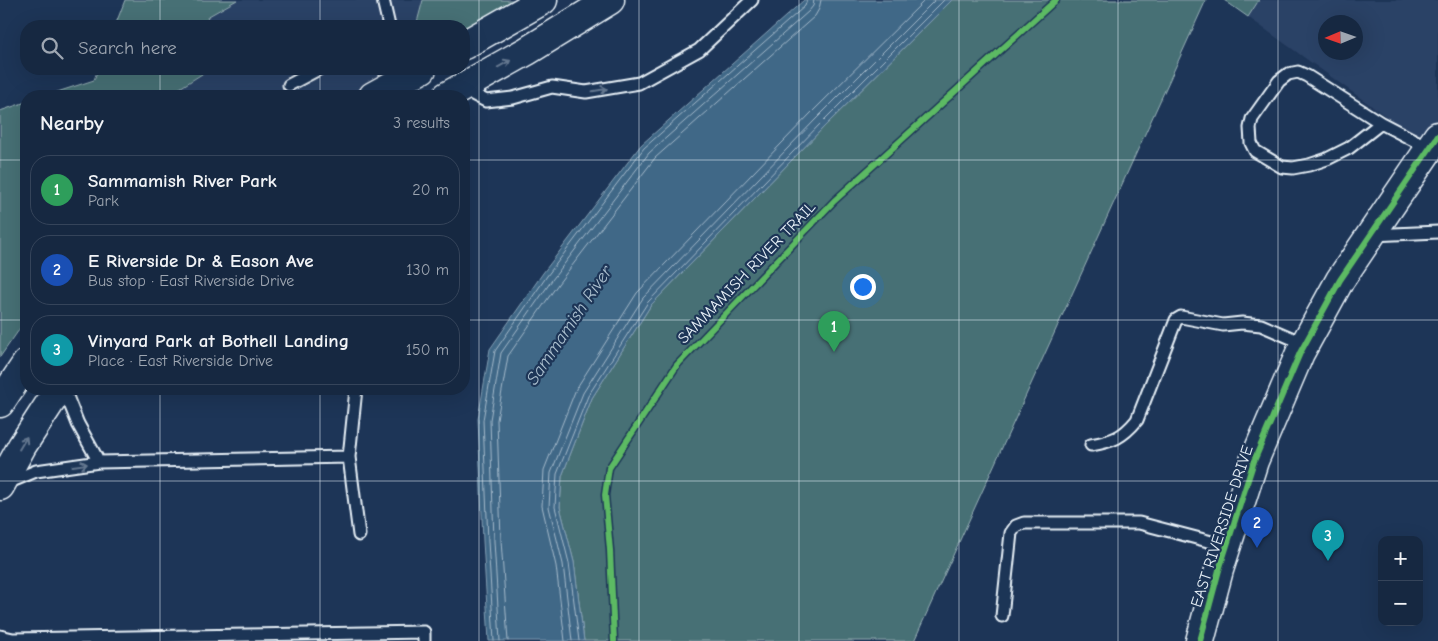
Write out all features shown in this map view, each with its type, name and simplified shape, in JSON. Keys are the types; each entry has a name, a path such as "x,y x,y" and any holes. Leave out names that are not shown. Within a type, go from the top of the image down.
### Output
{"main road":[{"path":"470,42 543,0"},
{"path":"458,90 527,51 610,0"},
{"path":"383,90 408,75"},
{"name":"EAST RIVERSIDE DRIVE","path":"1200,641 1226,546 1254,461 1305,344 1340,280 1435,144"},
{"path":"0,403 20,373"},
{"path":"0,486 22,446 54,395"}],"lane":[{"path":"383,0 388,20"},
{"path":"470,96 486,101 513,98 552,87 586,92 639,83 699,50 752,0"},
{"path":"1381,123 1349,148 1327,160 1293,168 1282,167 1255,151 1251,143 1250,128 1252,119 1279,81 1288,74 1298,72 1381,123 1435,144"},
{"path":"289,85 308,75"},
{"path":"1371,235 1438,232"},
{"path":"1091,445 1114,440 1127,431 1137,420 1176,320 1181,317 1223,325 1242,323 1262,325 1305,344"},
{"path":"66,395 78,424 99,462"},
{"path":"355,395 349,457 359,535"},
{"path":"0,486 36,471 99,462 349,457"},
{"path":"1002,616 1011,533 1016,526 1024,523 1139,523 1226,546"},
{"path":"0,636 13,639 424,632 424,641"}],"shaded area":[{"path":"237,0 423,0 418,20 209,20 207,17"},
{"path":"1259,0 1438,0 1438,136 1430,148 1248,17"},
{"path":"200,75 397,75 380,90 177,90"}],"green space":[{"path":"125,0 237,0 207,17 209,20 117,20"},
{"path":"423,0 543,0 470,42 470,20 418,20"},
{"path":"952,0 1206,0 914,641 584,641 574,562 560,507 562,476 592,398 651,305 824,127"},
{"path":"1224,0 1259,0 1248,17"},
{"path":"96,75 200,75 177,90 63,90 94,80"},
{"path":"20,104 20,329 0,357 0,111"}],"water":[{"name":"Sammamish River","path":"804,0 952,0 824,127 651,305 592,398 562,476 560,507 574,562 584,641 489,641 478,419 490,349 543,273 641,145"}],"cycle path":[{"name":"SAMMAMISH RIVER TRAIL","path":"614,641 610,550 605,495 609,468 677,365 834,201 1056,0"},
{"path":"1200,641 1219,570 1254,461 1300,353 1340,280 1438,136"}],"place":[{"name":"Sammamish River Park","path":"834,352"},
{"name":"E Riverside Dr & Eason Ave","path":"1257,548"},
{"name":"Vinyard Park at Bothell Landing","path":"1328,561"}]}
